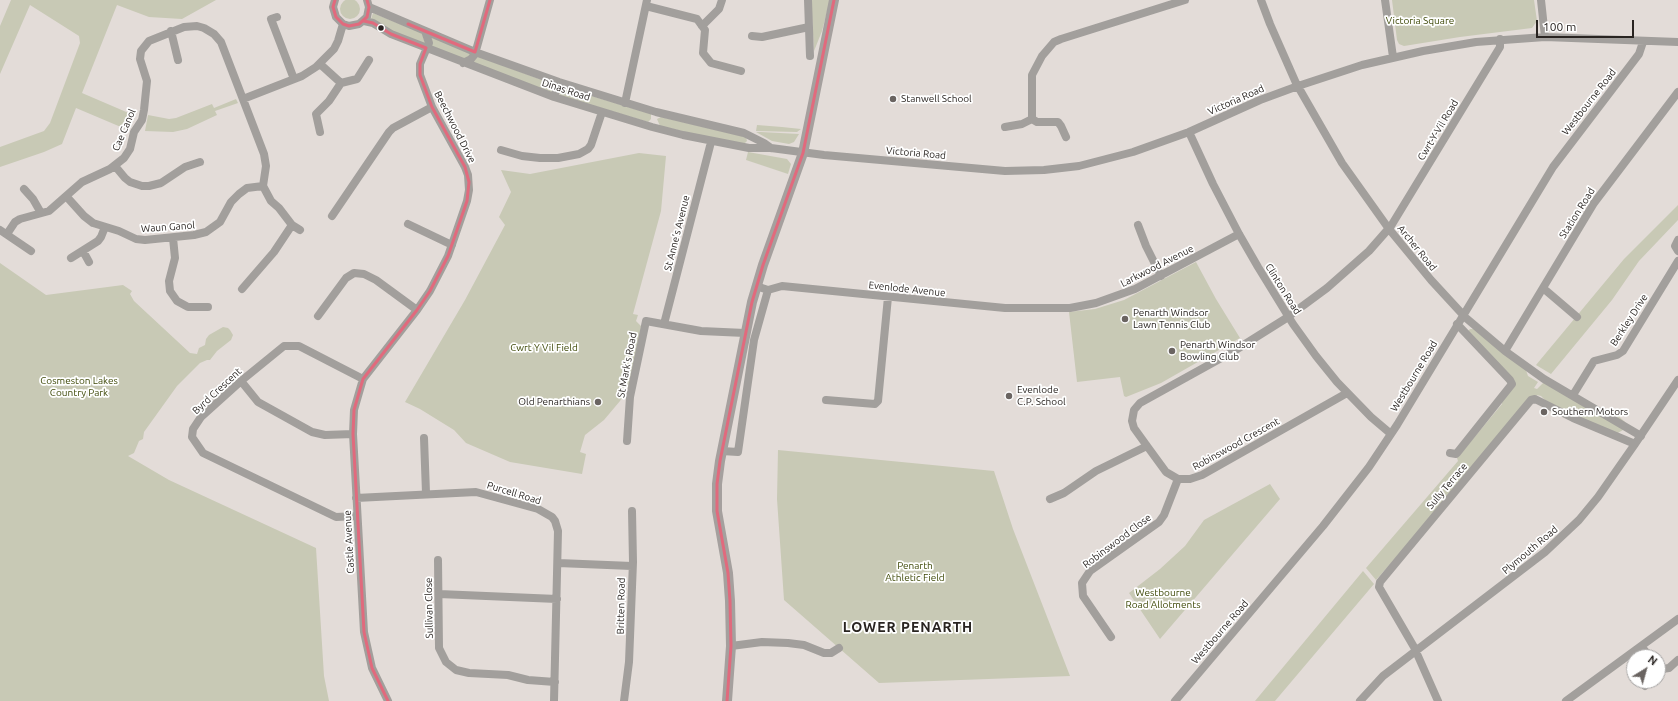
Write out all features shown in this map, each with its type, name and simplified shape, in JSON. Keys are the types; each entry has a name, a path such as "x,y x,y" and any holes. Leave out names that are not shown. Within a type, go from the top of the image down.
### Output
{"main road":[{"path":"727,701 730,646 729,589 717,510 717,484 722,451 745,333 756,286 803,153 834,0"}],"street":[{"path":"335,0 333,7 336,17 343,24 354,26 364,21 367,17 368,4"},
{"path":"463,63 475,55 490,0"},
{"path":"702,26 719,9 722,0"},
{"path":"808,0 810,56"},
{"path":"1032,119 1032,75 1038,62 1054,42 1185,0"},
{"name":"Archer Road","path":"1261,0 1270,24 1298,86 1342,163 1389,229 1431,280 1463,314 1505,351 1544,379 1641,436"},
{"path":"1385,0 1393,57"},
{"path":"1541,0 1545,37"},
{"path":"625,103 647,3 697,19 705,30 703,52 711,63 741,71"},
{"name":"Dinas Road","path":"368,4 425,31 475,52 559,82 625,103 751,136 771,148"},
{"path":"277,17 272,19 294,79"},
{"name":"Dinas Road","path":"364,21 373,23 391,34 463,63 554,97 602,112 652,127 749,148 771,148 803,153"},
{"path":"243,99 308,73 320,64 329,55 338,41 343,24"},
{"name":"Cae Canol","path":"31,250 3,232 20,219 53,208 82,182 115,166 127,153 134,132 143,117 147,89 145,75 140,59 141,51 149,41 184,27 197,26 214,34 221,42 264,154 266,166 263,186"},
{"path":"752,36 762,37 809,28"},
{"path":"171,31 178,60"},
{"path":"425,31 429,39 428,46 426,48"},
{"name":"Victoria Road","path":"803,153 985,170 1044,170 1079,166 1148,147 1189,132 1260,100 1298,86 1362,65 1393,57 1449,46 1500,39 1545,37 1643,42 1678,42"},
{"name":"Cwrt-Y-Vil Road","path":"1288,316 1347,272 1369,252 1389,229 1500,46 1500,39"},
{"name":"Westbourne Road","path":"1175,701 1343,501 1391,434 1552,166 1639,54 1643,42"},
{"name":"Beechwood Drive","path":"364,379 417,310 433,284 452,245 467,201 469,190 468,174 432,107 420,75 420,64 426,48"},
{"path":"320,132 316,114 329,101 341,83 357,79 369,60"},
{"path":"320,64 341,83"},
{"path":"554,97 559,82"},
{"name":"Station Road","path":"1505,351 1594,203 1678,92"},
{"path":"332,216 389,132 393,128 432,107"},
{"path":"501,150 522,156 540,158 558,158 579,154 588,149 591,145 602,112"},
{"path":"652,127 656,112"},
{"path":"1005,127 1022,124 1032,119"},
{"path":"1032,119 1037,122 1058,122 1066,137"},
{"name":"Clinton Road","path":"1189,132 1213,184 1239,234 1288,316 1316,356 1347,393 1391,434"},
{"path":"749,148 751,136"},
{"name":"St Anne's Avenue","path":"664,324 710,146"},
{"path":"115,166 130,182 142,186 149,186 161,183 185,167 200,162"},
{"path":"263,186 271,201 279,208 292,225 300,230"},
{"name":"Waun Ganol","path":"66,196 88,220 105,227 119,230 141,240 173,238 200,234 212,229 220,222 231,202 239,194 247,188 263,186"},
{"path":"24,189 33,199 41,213"},
{"path":"408,224 452,245"},
{"path":"242,289 274,252 292,225"},
{"path":"1138,225 1146,246 1161,276"},
{"path":"71,258 100,239 105,227"},
{"name":"Larkwood Avenue","path":"1056,309 1083,306 1106,300 1135,289 1239,234"},
{"path":"173,238 175,258 169,281 170,292 177,301 188,307 208,306"},
{"path":"1678,240 1675,246 1678,252"},
{"path":"83,251 89,262"},
{"name":"Berkley Drive","path":"1573,395 1594,360 1617,355 1623,351 1678,261"},
{"path":"318,316 346,278 354,273 370,276 417,310"},
{"name":"Evenlode Avenue","path":"756,286 768,290 782,286 1005,308 1056,309"},
{"path":"1543,288 1577,317"},
{"path":"722,451 738,452 754,340 761,312 768,295 768,290"},
{"path":"826,400 875,404 878,401 888,297"},
{"path":"1178,478 1166,472 1134,428 1132,421 1133,413 1137,405 1252,341 1288,316"},
{"name":"St Mark's Road","path":"627,441 630,397 646,321 701,331 745,333"},
{"path":"1450,453 1457,453 1512,386 1510,380 1457,324"},
{"name":"Byrd Crescent","path":"357,516 336,517 204,453 192,437 193,429 201,417 279,348 284,346 294,345 304,348 364,379"},
{"name":"Castle Avenue","path":"364,379 354,410 352,434 364,632 372,668 388,701"},
{"name":"Plymouth Road","path":"1360,701 1379,680 1506,583 1562,538 1598,497 1678,380"},
{"path":"241,381 258,402 312,432 325,435 352,434"},
{"name":"Robinswood Crescent","path":"1178,478 1190,480 1202,475 1347,393"},
{"name":"Sully Terrace","path":"1416,651 1378,586 1531,400 1535,399 1574,418 1635,444"},
{"path":"424,438 426,493"},
{"path":"1050,499 1064,493 1096,471 1147,446"},
{"name":"Robinswood Close","path":"1110,637 1083,596 1082,583 1090,571 1156,525 1164,515 1178,478"},
{"name":"Purcell Road","path":"356,498 426,493 480,492 538,509 548,514 555,521 558,531 558,563 554,701"},
{"name":"Britten Road","path":"624,701 629,667 632,511"},
{"name":"Sullivan Close","path":"438,560 439,648 444,659 456,670 469,673 508,675 533,681 555,682"},
{"path":"558,563 632,566"},
{"path":"439,594 557,599"},
{"path":"1566,701 1678,619"},
{"path":"730,646 762,642 788,642 804,645 824,653 831,653 839,648"},
{"path":"1416,651 1438,701"},
{"path":"1666,668 1669,668 1678,660"}],"green space":[{"path":"350,-1 357,2 360,9 357,16 350,19 343,16 340,9 343,2"},
{"path":"11,0 216,0 182,19 149,17 117,5 82,93 131,114 128,130 76,108 62,144 44,152 0,167 0,147 44,131 50,123 80,43 79,36 30,5 0,74 0,26"},
{"path":"811,0 830,0 822,31 814,51"},
{"name":"Victoria Square","path":"1392,0 1534,0 1537,21 1532,28 1404,46 1399,44 1397,40"},
{"path":"373,13 422,33 426,45 394,33 371,19"},
{"path":"430,37 472,53 465,60 431,48"},
{"path":"477,56 553,84 553,90 551,92 472,64"},
{"path":"562,87 651,114 651,119 648,122 561,96 559,93"},
{"path":"236,99 238,103 215,111 217,115 187,129 173,132 145,131 148,115 169,119 176,118 212,104 214,108"},
{"path":"661,117 746,137 747,141 743,145 660,126 657,119"},
{"path":"757,125 801,129 797,132 756,131"},
{"path":"756,132 799,134 794,142 789,144 772,141"},
{"path":"748,152 787,159 791,164 788,174 746,160"},
{"name":"Cwrt Y Vil Field","path":"639,153 666,156 661,211 633,314 638,315 636,321 641,326 631,382 620,401 604,420 585,435 580,452 586,454 582,474 510,462 466,443 454,430 420,409 405,402 465,300 505,225 499,217 511,192 501,170 530,174"},
{"path":"1678,205 1678,220 1639,261 1612,300 1551,374 1536,365 1624,259"},
{"path":"1196,262 1216,299 1240,338 1161,383 1126,397 1124,396 1120,377 1077,382 1069,312 1095,309 1124,300"},
{"name":"Cosmeston Lakes Country Park","path":"0,263 46,295 123,285 132,291 130,294 134,301 190,353 197,354 199,348 205,345 206,339 209,335 223,327 230,330 233,335 231,340 217,351 210,360 200,363 177,386 144,432 143,439 139,441 134,453 128,456 169,480 316,548 324,676 329,701 0,701"},
{"path":"1470,329 1474,329 1526,370 1528,376 1538,382 1534,388 1537,389 1544,382 1593,410 1595,414 1602,417 1603,409 1613,411 1625,422 1623,430 1616,434 1580,419 1578,415 1569,411 1565,412 1546,401 1541,396 1537,395 1535,400 1376,580 1366,568 1458,461 1457,458 1502,404 1501,398 1508,384 1466,333"},
{"name":"Penarth Athletic Field","path":"778,450 994,471 1013,529 1070,676 879,683 784,600 777,499"},
{"name":"Westbourne Road Allotments","path":"1270,484 1280,499 1160,639 1129,593 1160,569 1185,546 1204,520"},
{"path":"1363,571 1374,584 1275,701 1255,701"}],"transit line":[{"path":"335,0 333,7 336,17 343,24 349,26 359,24 367,17 369,7 367,0"},
{"path":"408,24 475,52 490,0"},
{"path":"727,701 731,646 730,601 728,573 717,511 717,484 720,461 752,302 763,265 803,153 834,0"},
{"path":"364,21 373,23 391,34 426,48 420,64 420,75 432,107 465,167 469,182 467,201 448,256 430,291 417,310 363,379 354,410 353,434 364,632 372,668 388,701"}],"place":[{"name":"Stanwell School","path":"893,99"},
{"name":"Penarth Windsor Lawn Tennis Club","path":"1125,319"},
{"name":"Penarth Windsor Bowling Club","path":"1172,351"},
{"name":"Evenlode C.P. School","path":"1009,396"},
{"name":"Old Penarthians","path":"598,402"},
{"name":"Southern Motors","path":"1544,412"}],"district":[{"name":"LOWER PENARTH","path":"908,627"}]}
